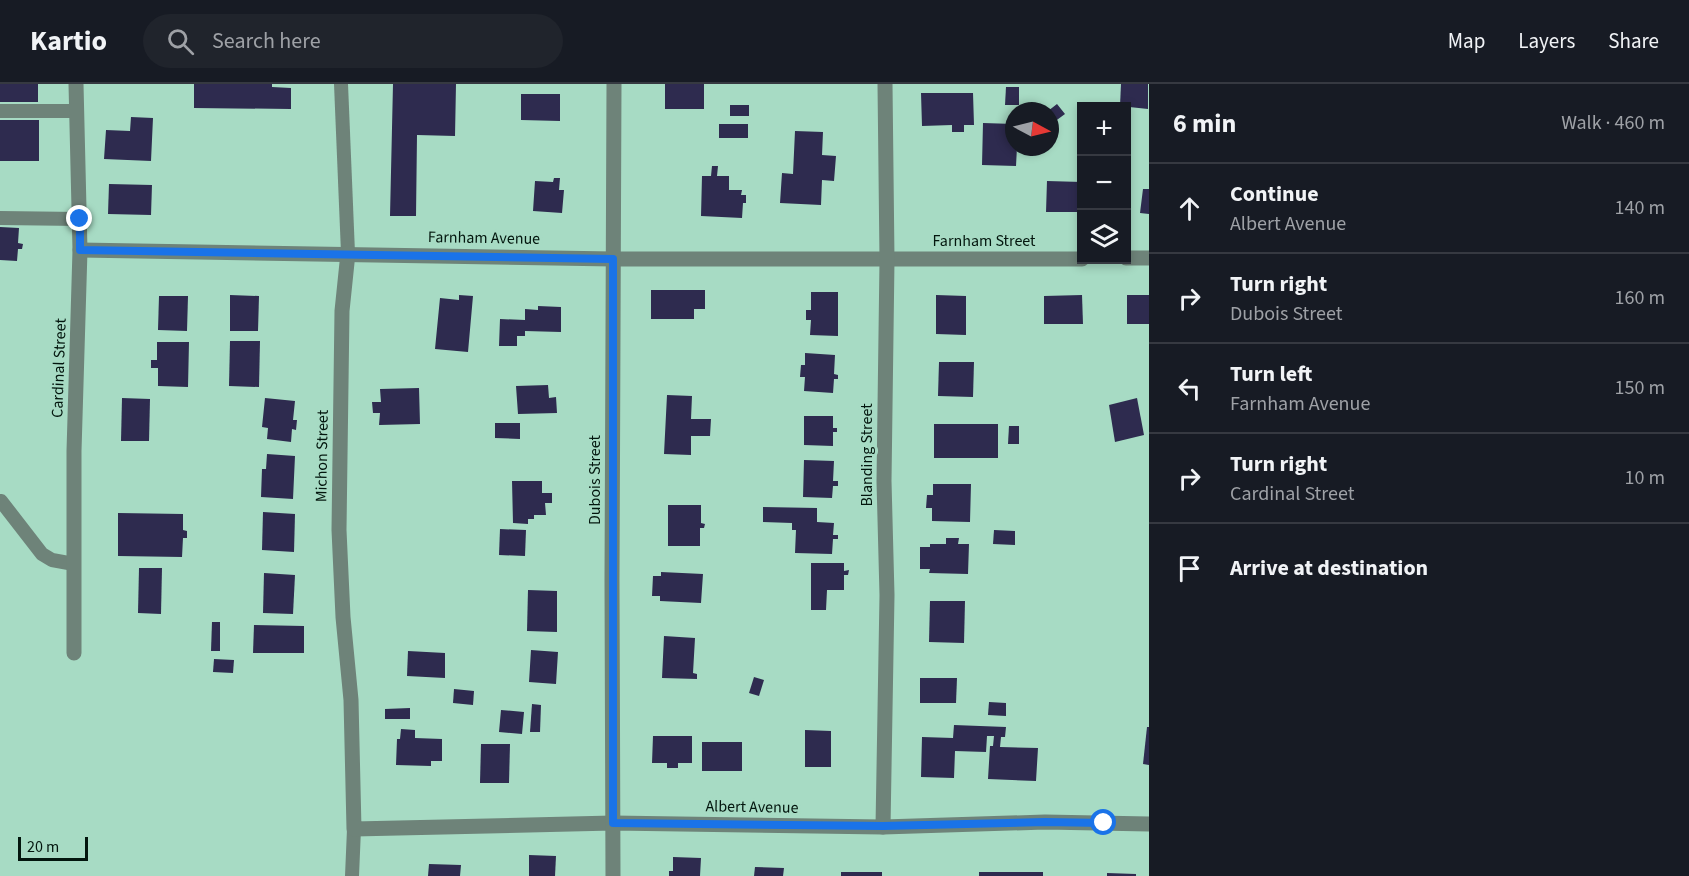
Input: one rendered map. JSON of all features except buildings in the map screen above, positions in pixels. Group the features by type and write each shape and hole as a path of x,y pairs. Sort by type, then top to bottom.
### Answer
{"street":[{"name":"Cardinal Street","path":"74,653 74,451 80,250 76,84"},
{"name":"Dubois Street","path":"613,876 614,84"},
{"name":"Blanding Street","path":"883,826 887,595 884,481 887,260 885,84"},
{"name":"Farnham Avenue","path":"80,250 613,259 887,260"},
{"name":"Michon Street","path":"348,253 342,311 339,530 343,617 351,700 354,829"},
{"path":"1131,258 1149,258"},
{"name":"Farnham Street","path":"887,260 1077,259"},
{"name":"Albert Avenue","path":"354,829 613,823 883,826 1045,822 1149,824"}],"lane":[{"name":"Michon Street","path":"341,84 348,253"},
{"path":"0,111 77,111"},
{"path":"0,218 80,219"},
{"path":"1,501 42,554 52,560 74,564"},
{"path":"352,876 354,829"}],"route":[{"path":"80,219 80,250 613,259 613,823 883,826 1045,822 1104,823"}]}
